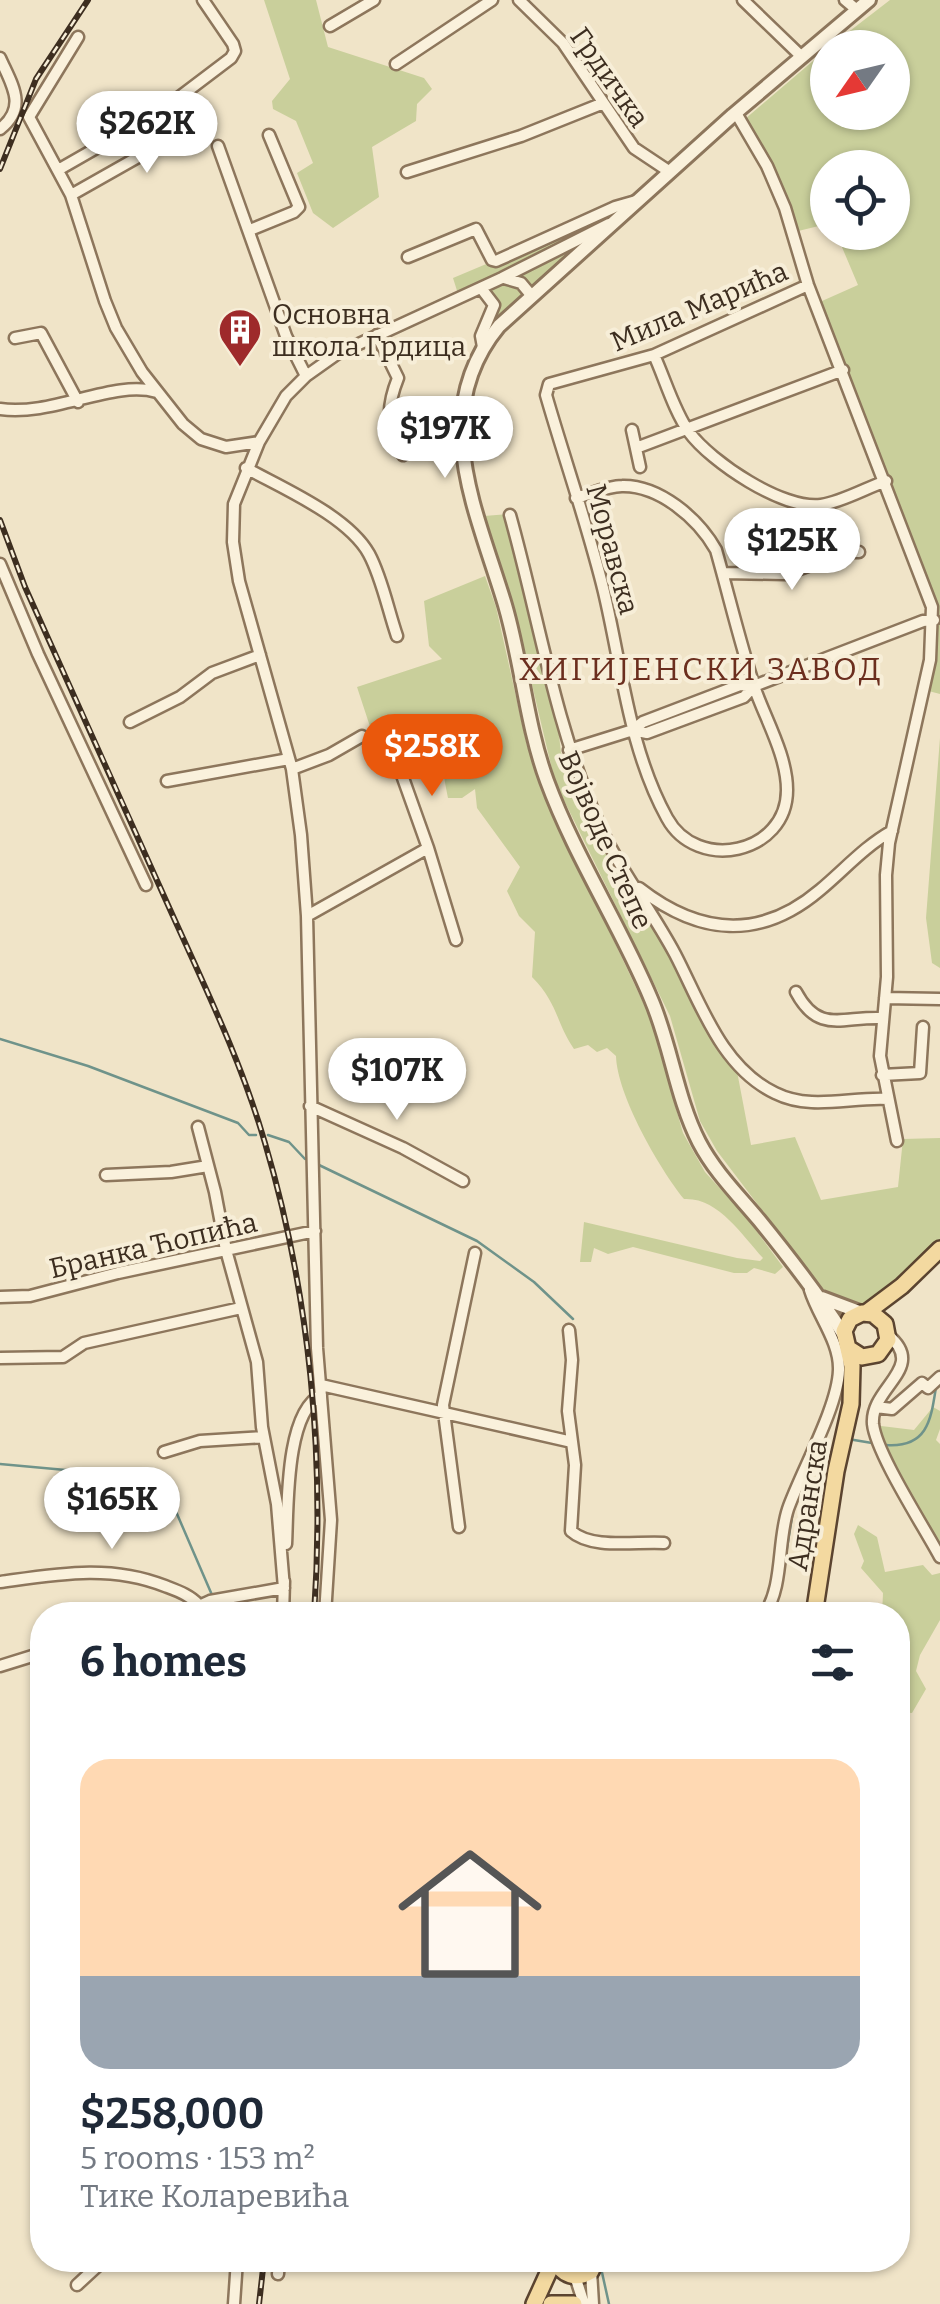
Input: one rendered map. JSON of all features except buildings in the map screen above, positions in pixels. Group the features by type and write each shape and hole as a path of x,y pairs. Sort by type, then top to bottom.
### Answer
{"main road":[{"name":"Адранска","path":"864,1313 902,1286 940,1248"},
{"name":"Адранска","path":"851,1404 883,1342 902,1286"},
{"path":"864,1313 880,1318 883,1342 858,1356 846,1342 850,1319 864,1313"},
{"name":"Адранска","path":"816,1602 851,1404 853,1376 846,1342"},
{"path":"535,2304 550,2272"},
{"path":"535,2304 582,2272"},
{"path":"550,2304 574,2304"}],"street":[{"path":"58,170 161,112 231,58 235,51 232,44 204,0"},
{"path":"330,26 374,0"},
{"path":"396,64 492,0"},
{"path":"743,0 802,57"},
{"path":"845,0 863,5"},
{"name":"Грдичка","path":"523,2 563,43 634,148 670,172"},
{"name":"Војводе Степе","path":"846,1342 812,1289 699,1142 654,1007 566,827 541,764 510,620 464,468 464,397 483,347 499,326 636,201 863,5"},
{"path":"78,38 29,118 72,195 116,328 158,392 183,424 201,439 226,447 258,442"},
{"path":"0,58 17,96 16,111 0,129"},
{"path":"407,172 521,136 602,104"},
{"path":"736,113 776,184 808,285 927,588 934,620 930,660 892,831 884,909 882,1076 896,1141"},
{"path":"72,195 200,122"},
{"path":"250,230 299,207 269,135"},
{"path":"218,146 286,336 306,376"},
{"path":"408,257 476,229 496,262 616,206 636,201"},
{"path":"326,1602 330,1520 321,1390 302,835 290,764 238,581 234,504 258,442 286,396 306,376 337,354 613,222"},
{"path":"502,278 521,283 531,295"},
{"name":"Мила Марића","path":"549,384 654,355 808,285"},
{"path":"481,288 494,305 481,336 483,347"},
{"path":"15,338 41,333 78,402"},
{"path":"377,335 398,378 391,390 390,406 394,436 403,455"},
{"path":"654,355 688,430 703,447 781,498 824,505 886,481"},
{"path":"636,448 843,370"},
{"name":"Моравска","path":"549,384 546,395 576,498 604,590 633,730 674,829 704,849 720,852 756,843 774,828 786,798 784,768 708,536 685,514 642,488 616,486 576,498"},
{"path":"0,409 44,409 120,391 158,392"},
{"path":"632,430 640,467"},
{"path":"246,468 331,516 362,545 374,565 397,636"},
{"path":"510,515 570,750 596,819 670,944 720,1042 736,1066 777,1094 806,1102 887,1098"},
{"path":"723,573 786,574 847,552 859,552"},
{"path":"0,564 146,885"},
{"path":"570,750 633,730 647,733 664,727 744,698 754,686 934,620"},
{"path":"130,722 180,697 212,672 260,655"},
{"path":"168,781 290,764 329,754 362,736"},
{"path":"398,764 456,940"},
{"path":"630,880 655,900 708,925 766,922 816,894 878,838 892,831"},
{"path":"306,916 428,848"},
{"path":"796,992 808,1012 824,1020 882,1018"},
{"path":"885,998 940,999"},
{"path":"882,1076 920,1073 924,1027"},
{"path":"310,1106 403,1148 463,1181"},
{"path":"198,1127 226,1250 258,1362 284,1588"},
{"path":"106,1175 208,1166"},
{"name":"Бранка Ћопића","path":"0,1297 30,1296 315,1230"},
{"path":"459,1527 444,1412 475,1253"},
{"path":"769,1602 788,1509 804,1476 839,1374 837,1352 812,1289"},
{"name":"Војводе Степе","path":"812,1289 833,1304 864,1313"},
{"path":"0,1358 63,1357 84,1342 241,1308"},
{"path":"568,1330 572,1341 568,1412 575,1466 570,1527 574,1534 599,1541 664,1543"},
{"path":"883,1342 902,1351 902,1364 876,1407 873,1425 881,1451 940,1557"},
{"path":"876,1407 898,1406 922,1382 928,1388 940,1377"},
{"path":"321,1390 444,1412 572,1442"},
{"path":"283,1602 294,1443 305,1410 321,1390"},
{"path":"164,1452 200,1441 264,1437"},
{"path":"0,1582 80,1571 113,1572 209,1602 284,1588"},
{"path":"0,1666 30,1657"},
{"path":"76,2285 91,2272"},
{"path":"234,2304 236,2272"},
{"path":"583,2272 584,2304"},
{"path":"583,2272 592,2304"}],"green space":[{"path":"264,0 316,0 328,47 424,78 432,89 417,104 416,121 372,147 379,197 333,228 313,213 297,173 313,163 296,121 273,109 272,101 290,79"},
{"path":"890,0 940,0 940,694 921,689 930,609 813,305 858,285 843,250 910,250 910,150 810,150 810,228 790,233 773,186 738,125 810,64 810,130 910,130 910,30 851,30"},
{"path":"636,201 483,347 493,313 481,288 459,297 453,278"},
{"path":"509,514 555,699 561,753 736,1066 751,1145 795,1137 821,1200 898,1187 903,1139 940,1138 940,1240 885,1295 864,1310 826,1294 717,1151 700,1121 670,1016 555,782 516,617 484,516"},
{"path":"485,576 496,607 527,746 549,804 650,1017 683,1133 705,1172 747,1218 783,1267 775,1274 754,1268 747,1273 734,1273 633,1247 608,1254 594,1248 591,1262 580,1262 584,1222 737,1258 763,1258 718,1211 708,1204 684,1199 674,1186 631,1110 616,1056 607,1048 597,1052 588,1045 574,1049 568,1040 547,996 532,977 535,932 519,916 507,891 520,867 477,808 475,789 462,798 448,798 444,765 461,737 382,763 357,687 442,659 429,646 424,601"},
{"path":"940,738 940,968 932,963 926,918"},
{"path":"933,1407 940,1411 936,1440 940,1444 940,1544 933,1544 873,1425 914,1430"},
{"path":"858,1525 877,1537 885,1572 923,1565 932,1575 940,1573 940,1620 920,1655 916,1671 926,1689 912,1713 910,1602 883,1602 883,1593 861,1568 864,1561 854,1534"}],"waterway":[{"path":"0,1039 88,1066 238,1123 249,1135 256,1135"},
{"path":"268,1135 289,1142 305,1159"},
{"path":"319,1165 477,1241 534,1282 573,1319"},
{"path":"886,1445 900,1445 919,1436 929,1420 936,1387"},
{"path":"848,1439 872,1443"},
{"path":"785,1560 793,1511 817,1454"},
{"path":"0,1464 142,1477 161,1487 171,1500 212,1595"},
{"path":"777,1602 781,1583"},
{"path":"602,2272 609,2304"}],"railway":[{"path":"0,169 36,79 88,0"},
{"path":"0,520 25,587 221,1022 265,1143 293,1259 310,1377 317,1496 315,1602"},
{"path":"259,2304 263,2272"}],"place":[{"name":"Основна школа Грдица","path":"240,368"}],"district":[{"name":"ХИГИЈЕНСКИ ЗАВОД","path":"701,669"}]}
